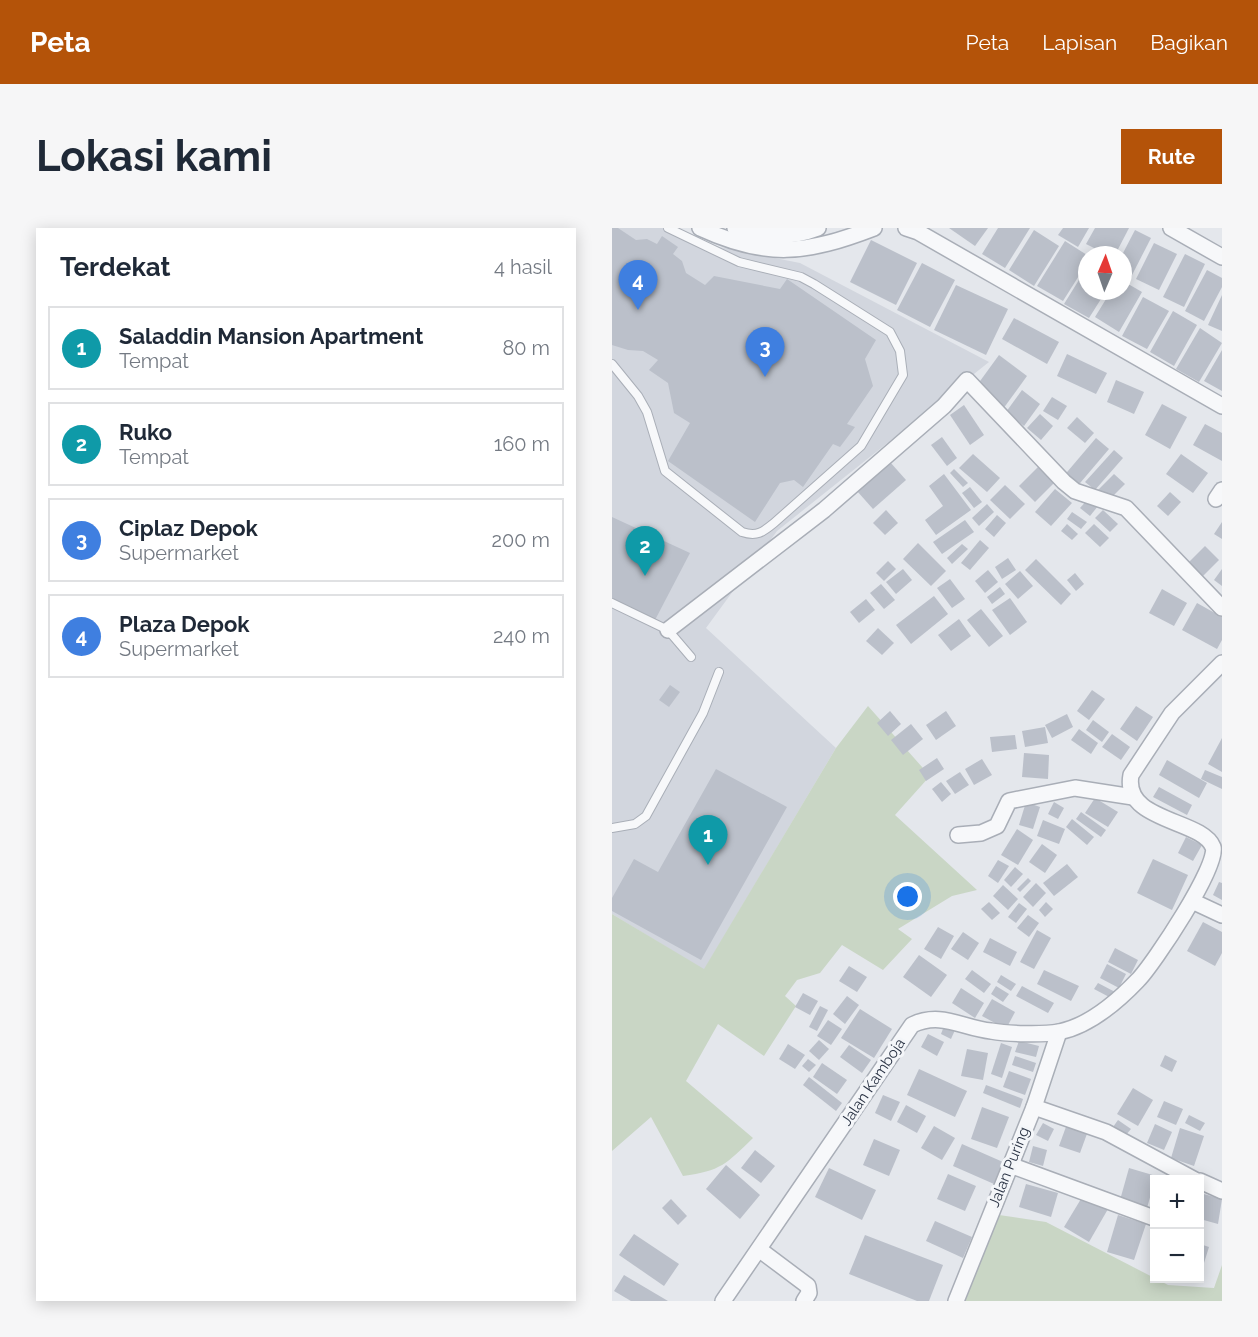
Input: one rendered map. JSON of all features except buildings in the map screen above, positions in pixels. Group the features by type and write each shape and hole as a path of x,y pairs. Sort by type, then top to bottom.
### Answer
{"street":[{"path":"700,228 801,250 874,228"},
{"path":"735,228 750,239 795,235 818,228"},
{"path":"906,228 918,232 1058,310 1222,406"},
{"path":"1171,228 1222,257"},
{"path":"668,630 824,510 944,406 968,380 1064,482 1075,491 1126,508 1222,608"},
{"path":"1133,797 1129,787 1131,776 1172,713 1222,663"},
{"path":"958,835 981,833 997,826 1009,801 1018,798 1075,788 1133,797"},
{"name":"Jalan Kamboja","path":"723,1301 912,1025 924,1019 943,1018 990,1031 1059,1032 1086,1021 1119,1000 1144,974 1192,901 1215,855 1213,846 1206,838 1152,812 1133,797"},
{"path":"1192,901 1222,915"},
{"name":"Jalan Puring","path":"956,1301 1034,1107 1059,1032"},
{"path":"1034,1107 1106,1132 1187,1175"},
{"path":"1010,1165 1150,1216"},
{"path":"1204,1183 1222,1191"},
{"path":"760,1250 808,1286 809,1293 804,1301"}],"lane":[{"path":"612,364 638,396 646,412 665,471 742,532 752,535 761,533 774,523 861,446 903,375 900,351 890,332 823,290 801,277 739,262 668,228"},
{"path":"612,603 668,630 691,657"},
{"path":"612,828 635,824 646,816 703,712 719,672"}],"shaded area":[{"path":"612,228 676,228 699,243 800,263 989,362 777,531 706,628 836,748 704,970 612,914"}],"green space":[{"path":"868,706 930,776 895,815 977,890 952,896 898,929 912,939 883,970 842,945 820,973 797,980 785,996 796,1006 764,1056 718,1024 686,1081 753,1138 729,1160 715,1169 683,1176 651,1117 612,1151 612,914 704,969 836,748"},
{"path":"999,1215 1046,1222 1150,1276 1150,1283 1214,1288 1222,1265 1222,1301 949,1301 959,1277"}],"place":[{"name":"Plaza Depok","path":"638,310"},
{"name":"Ciplaz Depok","path":"765,377"},
{"name":"Ruko","path":"645,576"},
{"name":"Saladdin Mansion Apartment","path":"708,865"}]}
